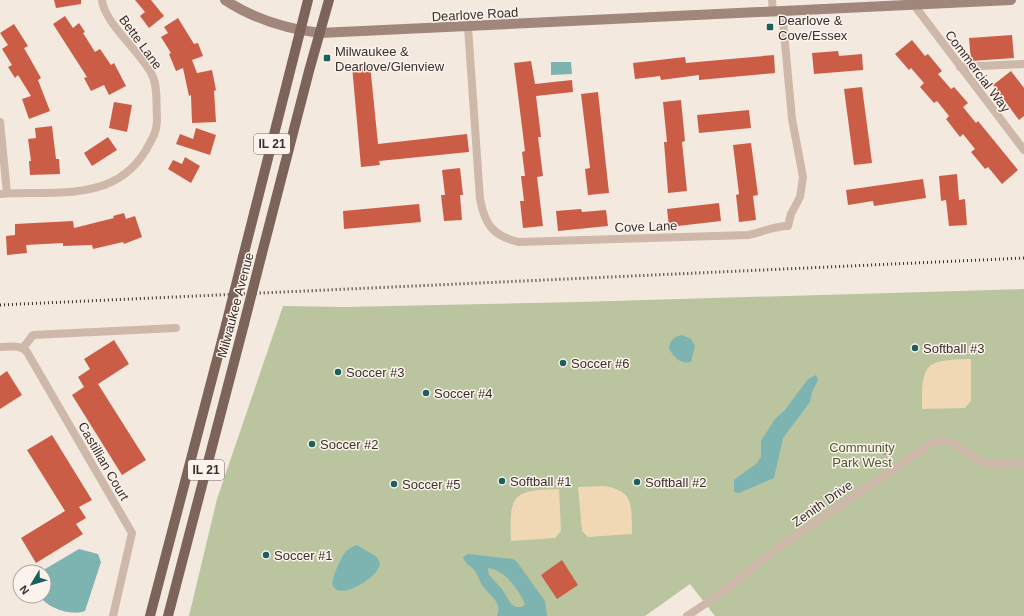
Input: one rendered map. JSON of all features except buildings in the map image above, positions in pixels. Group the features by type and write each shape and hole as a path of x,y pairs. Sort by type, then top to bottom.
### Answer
{"main road":[{"name":"Dearlove Road","path":"226,0 242,11 300,30 320,33 778,12 914,5 937,2 1011,0"},
{"name":"Milwaukee Avenue","path":"150,616 226,325 308,0"},
{"name":"Milwaukee Avenue","path":"168,616 309,71 329,0"}],"street":[{"name":"Bette Lane","path":"3,193 91,190 116,181 137,165 157,131 156,95 153,76 108,16 102,0"},
{"path":"772,0 778,12"},
{"name":"Commercial Way","path":"914,5 1024,150"},
{"name":"Cove Lane","path":"468,27 480,199 486,221 496,233 502,237 519,242 748,235 761,233 776,226 788,226 791,214 800,197 803,186 802,171 792,118 778,12"},
{"path":"960,67 1024,64"},
{"path":"0,122 3,193"},
{"path":"1,348 23,348 33,335 176,328"},
{"name":"Castillian Court","path":"23,348 132,533 113,616"},
{"name":"Zenith Drive","path":"692,615 785,543 932,443 940,440 949,441 983,462 992,464 1024,462"}],"green space":[{"name":"Community Park West","path":"1024,289 1024,616 715,616 690,584 645,616 189,616 217,499 283,306 344,307 578,302"}],"sand":[{"path":"971,359 971,401 965,408 922,409 923,382 925,373 929,367 935,363 944,361"},
{"path":"603,486 614,488 621,492 630,502 632,534 588,537 582,531 578,487"},
{"path":"559,489 561,531 555,538 511,541 511,514 513,505 517,498 531,491"}],"water":[{"path":"551,62 571,62 572,74 551,75"},
{"path":"682,335 691,339 695,346 691,362 678,360 669,349 672,339"},
{"path":"816,375 818,380 812,392 810,402 783,438 774,478 739,493 734,492 734,480 757,463 761,457 761,441 775,419 785,410 808,379"},
{"path":"357,545 377,557 380,563 378,569 362,584 349,590 337,590 332,583 338,565 347,551 351,547"},
{"path":"79,549 98,554 101,562 85,611 73,613 67,612 47,604 52,604 52,565"},
{"path":"468,554 513,559 517,562 545,601 547,616 497,616 497,602 485,589 475,571 463,557","holes":["488,568 494,569 505,576 515,587 525,604 522,607 516,607 511,604 502,589 489,575"]}],"railway":[{"path":"0,305 1024,258"}],"place":[{"name":"Dearlove & Cove/Essex","path":"770,27"},
{"name":"Milwaukee & Dearlove/Glenview","path":"327,58"},
{"name":"Softball #3","path":"915,348"},
{"name":"Soccer #6","path":"563,363"},
{"name":"Soccer #3","path":"338,372"},
{"name":"Soccer #4","path":"426,393"},
{"name":"Soccer #2","path":"312,444"},
{"name":"Softball #1","path":"502,481"},
{"name":"Softball #2","path":"637,482"},
{"name":"Soccer #5","path":"394,484"},
{"name":"Soccer #1","path":"266,555"}]}
